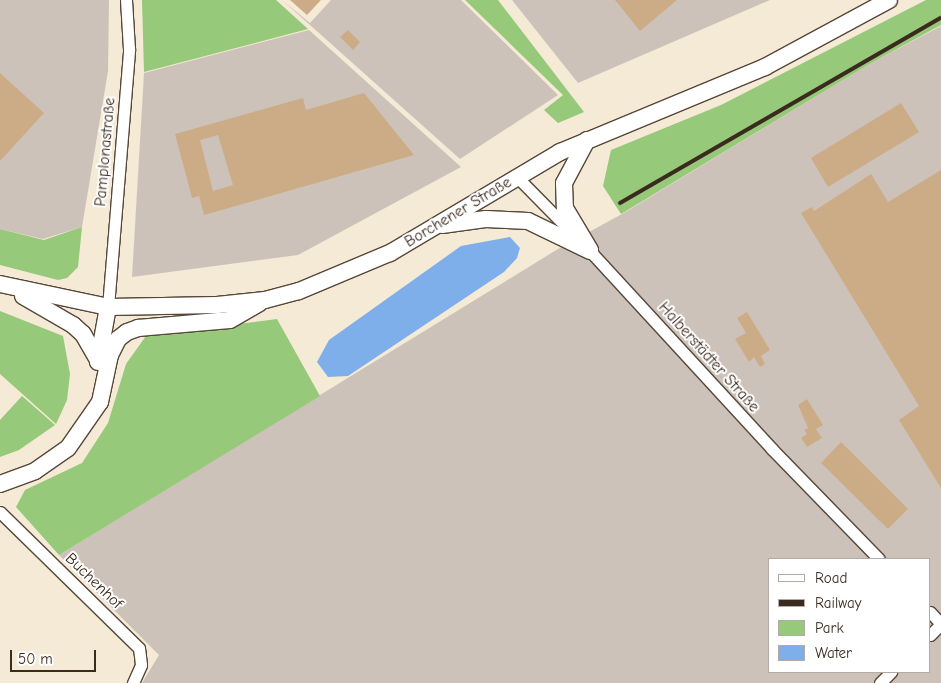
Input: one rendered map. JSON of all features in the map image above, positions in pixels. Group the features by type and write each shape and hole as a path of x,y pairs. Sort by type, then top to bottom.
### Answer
{"main road":[{"name":"Borchener Straße","path":"2,285 108,308 180,308 265,300 299,291 390,253 516,176 586,140 765,67 889,0"},
{"path":"586,140 564,183 565,208 590,250"},
{"path":"434,226 486,219 528,221 590,250"},
{"path":"2,285 73,325 83,334 98,360"},
{"path":"0,484 34,471 68,448 100,402 110,355 118,339 127,332 138,328 230,320 265,300"},
{"path":"90,415 108,308"}],"street":[{"name":"Pamplonastraße","path":"108,308 129,49 126,0"},
{"name":"Halberstädter Straße","path":"516,176 590,250 772,449 878,558"},
{"name":"Buchenhof","path":"0,512 139,648 141,665 133,683"},
{"path":"931,613 941,624 931,634"},
{"path":"880,683 891,673"}],"shaded area":[{"path":"0,0 109,0 108,71 82,227 43,239 0,229"},
{"path":"282,0 310,23 331,0 461,0 558,95 460,159"},
{"path":"512,0 770,0 578,83"},
{"path":"941,26 941,683 142,683 159,655 59,555 558,249 622,214 873,62"},
{"path":"309,30 461,167 298,255 132,277 144,73"}],"green space":[{"path":"142,0 276,0 308,29 144,72"},
{"path":"465,0 498,0 584,112 558,123 544,110 563,95"},
{"path":"926,0 941,0 941,25 873,62 621,214 603,186 611,150 721,105"},
{"path":"82,227 78,267 67,278 58,280 0,265 0,229 44,240"},
{"path":"0,311 63,336 70,374 67,400 56,424 0,374"},
{"path":"277,319 320,396 59,555 16,507 25,490 82,463 108,423 126,364 146,336"},
{"path":"22,396 55,425 19,450 0,457 0,420"}],"water":[{"path":"510,237 520,248 517,258 504,272 348,376 328,377 317,362 329,340 461,246"}],"building":[{"path":"290,0 321,0 307,15"},
{"path":"615,0 677,0 640,31"},
{"path":"348,30 360,42 353,50 340,37"},
{"path":"0,73 44,113 0,161"},
{"path":"364,93 414,155 204,215 199,196 192,198 175,134 303,98 306,110","holes":["218,135 233,185 213,191 200,140"]},
{"path":"901,103 919,132 828,187 811,158"},
{"path":"941,170 941,488 899,420 919,406 801,213 812,207 814,211 871,174 888,202"},
{"path":"747,312 770,350 761,356 765,364 760,367 754,357 749,362 735,339 746,333 737,318"},
{"path":"807,399 823,425 816,429 822,438 807,447 801,438 807,434 804,430 808,428 798,405"},
{"path":"841,442 908,509 888,529 821,463"}],"railway":[{"path":"620,203 941,18"}]}
